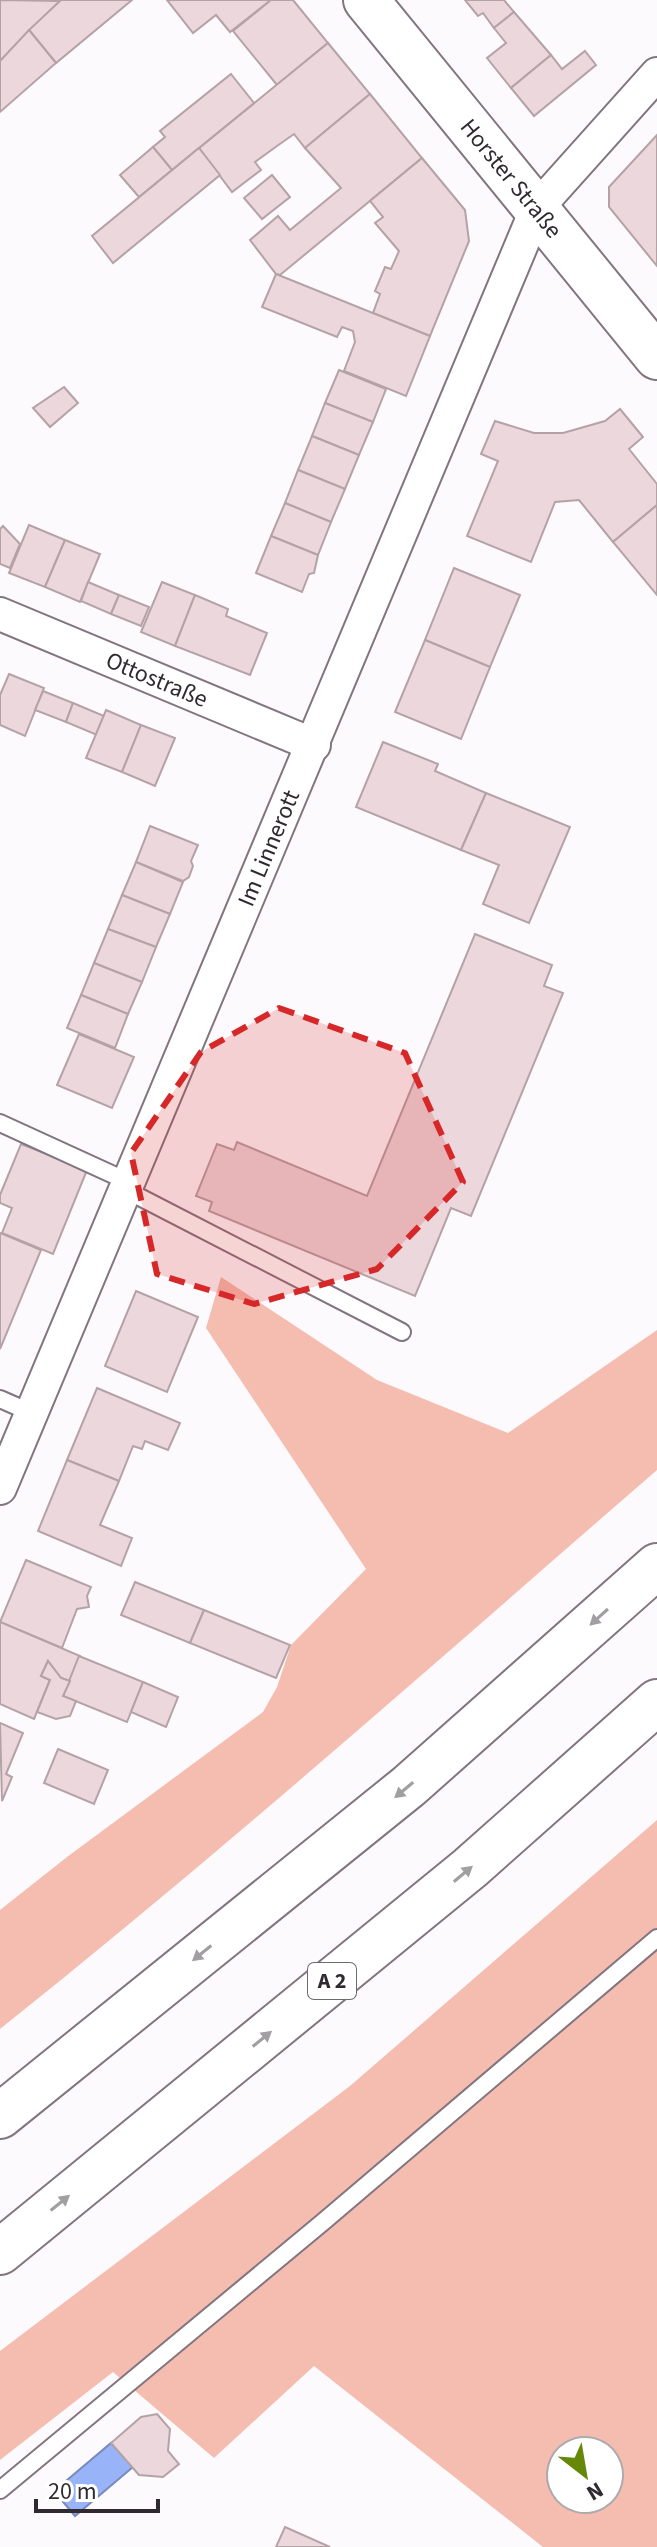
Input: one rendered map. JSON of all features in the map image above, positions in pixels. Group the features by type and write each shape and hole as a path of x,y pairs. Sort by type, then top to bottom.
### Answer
{"main road":[{"name":"Horster Straße","path":"366,0 657,357"},
{"path":"0,2116 409,1786 657,1566"},
{"name":"A 2","path":"0,2252 470,1868 657,1702"}],"street":[{"name":"Im Linnerott","path":"0,1488 537,208 657,74"},
{"name":"Ottostraße","path":"0,614 314,745"}],"lane":[{"path":"0,1123 127,1186 402,1332"},
{"path":"0,1399 32,1413"},
{"path":"0,2490 311,2232 657,1938"}],"highlighted area":[{"path":"279,1008 405,1053 463,1182 377,1269 254,1304 157,1274 131,1153 201,1052"}],"shaded area":[{"path":"221,1277 377,1380 508,1433 657,1330 657,1470 250,1823 0,2029 0,1910 263,1712 277,1687 291,1645 366,1569 206,1328"},
{"path":"657,1820 657,2547 543,2547 314,2366 214,2458 113,2372 0,2460 0,2351 350,2086"}],"water":[{"path":"111,2443 133,2467 75,2516 54,2491"}],"building":[{"path":"0,0 60,1 0,61"},
{"path":"61,0 132,0 56,63 29,30"},
{"path":"167,0 271,0 230,32 216,15 193,33"},
{"path":"271,0 293,0 328,43 277,85 233,31"},
{"path":"465,0 504,0 514,12 494,28 483,13 478,16"},
{"path":"514,12 551,55 511,88 487,58 506,43 494,28"},
{"path":"29,30 56,63 0,112 0,61"},
{"path":"328,43 370,94 305,148 294,134 277,146 255,162 261,170 232,192 199,148"},
{"path":"585,51 596,65 534,116 511,88 551,55 562,69"},
{"path":"231,74 254,103 172,170 153,147 165,137 160,131"},
{"path":"370,94 422,158 280,275 276,274 250,240 278,216 290,230 341,188 305,148"},
{"path":"657,135 657,266 609,207 609,187"},
{"path":"153,147 172,170 139,197 120,175"},
{"path":"199,148 220,175 113,263 92,236"},
{"path":"422,158 465,210 469,241 430,336 373,313 380,294 375,291 385,267 391,269 399,251 375,223 383,217 370,201"},
{"path":"272,175 290,197 262,219 244,198"},
{"path":"276,274 430,336 406,396 344,371 355,342 353,331 342,327 337,337 262,307"},
{"path":"339,370 386,389 373,422 325,403"},
{"path":"64,387 78,403 50,427 33,408"},
{"path":"325,403 373,422 359,455 312,436"},
{"path":"620,409 643,437 629,449 657,484 657,505 613,542 579,500 555,502 531,562 467,536 498,461 481,454 495,421 534,433 563,433 605,421"},
{"path":"312,436 359,455 345,489 298,470"},
{"path":"298,470 345,489 331,522 285,503"},
{"path":"285,503 331,522 318,555 271,536"},
{"path":"657,505 657,595 613,542"},
{"path":"29,525 65,540 45,587 9,573"},
{"path":"3,526 20,544 10,568 0,564 0,529"},
{"path":"271,536 318,555 314,573 309,574 302,592 256,573"},
{"path":"65,540 100,554 80,602 45,587"},
{"path":"454,568 520,595 490,667 425,640"},
{"path":"88,582 119,595 111,614 81,601"},
{"path":"162,582 195,595 175,646 141,632"},
{"path":"119,595 149,607 141,626 111,614"},
{"path":"195,595 228,609 226,616 267,633 250,675 175,646"},
{"path":"425,640 490,667 461,739 395,712"},
{"path":"9,674 44,688 25,736 0,725 0,695"},
{"path":"43,691 73,703 66,722 35,710"},
{"path":"73,703 104,716 97,735 66,722"},
{"path":"106,710 141,725 122,772 86,758"},
{"path":"141,725 175,738 155,786 122,772"},
{"path":"383,742 438,764 435,771 486,793 461,850 356,807"},
{"path":"486,793 570,827 529,923 483,904 499,865 461,850"},
{"path":"150,826 198,845 191,861 193,866 189,877 183,881 136,862"},
{"path":"136,862 183,882 170,914 122,895"},
{"path":"122,895 170,914 156,947 108,929"},
{"path":"108,929 156,947 142,982 94,963"},
{"path":"475,934 552,965 544,986 563,993 471,1216 451,1208 415,1296 209,1211 212,1202 196,1196 217,1144 234,1150 237,1142 367,1196"},
{"path":"94,963 142,982 128,1014 81,995"},
{"path":"81,995 128,1014 115,1048 67,1028"},
{"path":"79,1034 134,1057 112,1108 57,1085"},
{"path":"21,1144 87,1170 53,1254 2,1233 12,1208 0,1203 0,1195"},
{"path":"0,1233 41,1250 0,1349"},
{"path":"136,1291 198,1317 167,1392 105,1366"},
{"path":"97,1388 180,1423 168,1450 145,1441 142,1449 133,1446 119,1481 67,1460"},
{"path":"67,1460 119,1481 100,1525 132,1538 121,1566 38,1531"},
{"path":"26,1560 91,1587 87,1596 89,1607 77,1609 62,1648 0,1622"},
{"path":"135,1582 204,1610 190,1643 121,1615"},
{"path":"204,1610 290,1645 276,1678 190,1643"},
{"path":"0,1622 80,1656 70,1681 61,1678 48,1661 41,1676 50,1680 34,1719 0,1704"},
{"path":"79,1656 143,1682 127,1722 63,1696"},
{"path":"48,1661 61,1678 70,1681 63,1696 76,1701 70,1716 56,1719 37,1712 50,1680 41,1676"},
{"path":"143,1682 178,1697 166,1727 131,1712"},
{"path":"0,1723 23,1733 6,1774 12,1777 2,1801"},
{"path":"58,1749 108,1770 94,1804 44,1783"},
{"path":"157,2414 170,2429 168,2451 179,2464 163,2477 139,2475 111,2443 141,2417"},
{"path":"285,2527 330,2547 276,2547"}]}
